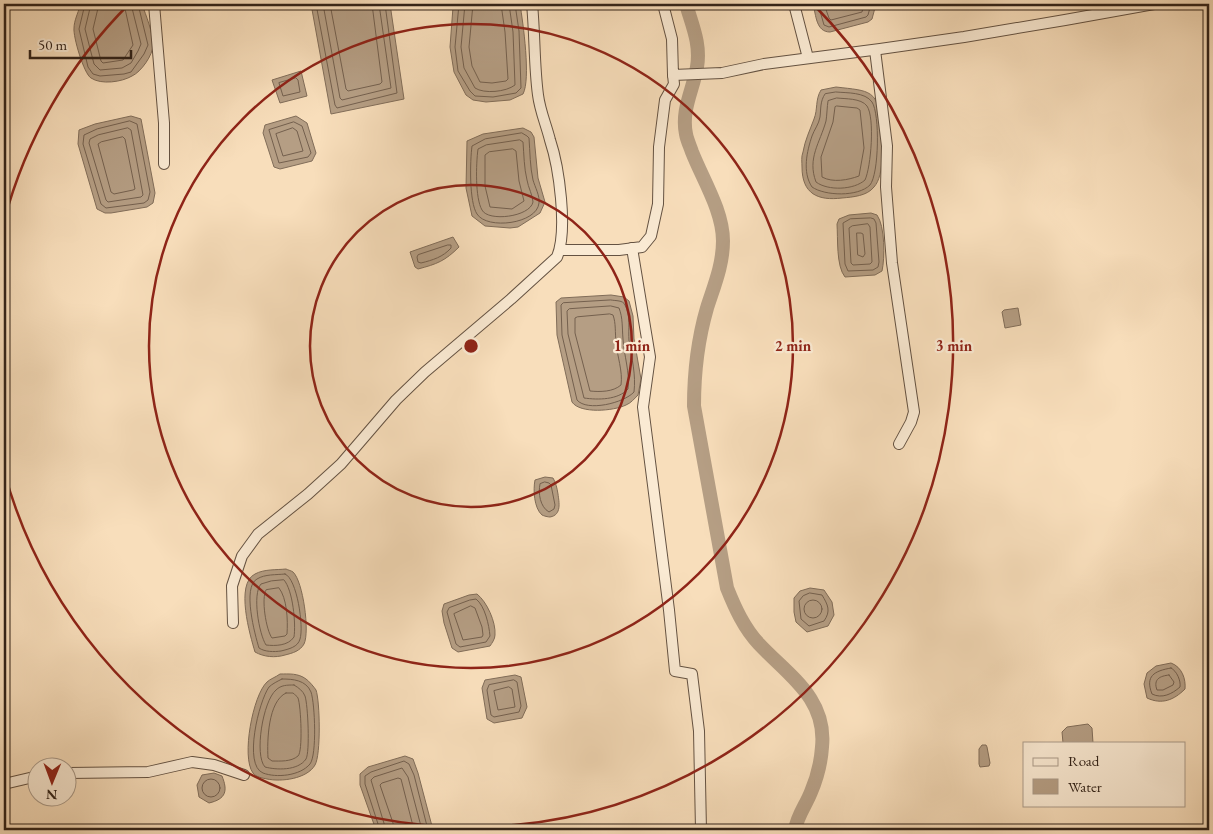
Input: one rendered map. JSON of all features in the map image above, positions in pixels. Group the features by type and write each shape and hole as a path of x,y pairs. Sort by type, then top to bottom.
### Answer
{"street":[{"path":"154,4 164,123 164,164"},
{"path":"233,623 232,586 242,556 258,534 308,494 341,464 396,400 425,372 558,257 560,250 561,201 551,140 541,115 538,96 534,62 532,4"},
{"path":"560,250 642,247 651,236 658,204 659,147 666,100 674,84 672,39 663,4"},
{"path":"794,4 808,58"},
{"path":"673,75 722,73 764,64 875,50 1154,4"},
{"path":"875,50 887,146 886,187 892,263 914,412 911,422 899,444"},
{"path":"632,248 650,357 643,407 675,671 692,674 699,732 701,830"},
{"path":"78,773 148,772 192,762 214,765 244,775"},
{"path":"4,784 28,778"}],"water":[{"path":"85,4 142,4 151,29 153,45 149,58 135,74 123,80 111,82 95,80 88,75 74,33 80,6"},
{"path":"311,4 390,4 404,99 331,114"},
{"path":"455,4 520,4 526,64 523,94 510,100 486,102 473,100 466,95 454,72 450,47 453,7"},
{"path":"813,4 876,4 872,19 868,22 830,32 825,31 819,26"},
{"path":"301,71 307,96 280,103 272,80"},
{"path":"836,87 865,91 875,99 880,115 882,150 880,175 878,182 871,190 860,196 833,199 819,197 808,189 803,176 802,158 806,139 815,115 819,94 821,90"},
{"path":"131,116 141,119 155,193 153,203 147,207 105,213 97,209 78,144 79,130 95,124"},
{"path":"296,116 307,123 316,153 312,161 280,169 274,167 263,133 265,125"},
{"path":"523,128 531,132 534,137 538,178 545,202 540,213 518,227 485,226 472,216 466,188 467,141 483,134"},
{"path":"871,213 877,215 882,227 884,258 882,271 875,275 845,277 840,266 838,252 837,224 839,219 849,215"},
{"path":"453,237 459,247 449,256 418,269 415,267 410,252"},
{"path":"611,295 624,297 629,301 633,316 634,339 641,379 638,395 628,404 621,407 589,410 576,406 572,402 557,335 556,302 561,298"},
{"path":"1018,308 1021,325 1005,328 1002,312"},
{"path":"545,477 553,478 559,504 556,514 550,517 539,512 535,499 535,480"},
{"path":"286,569 293,572 300,585 306,618 306,638 304,644 298,650 288,654 273,657 262,655 255,652 250,634 245,599 246,588 249,580 259,572"},
{"path":"810,588 824,590 832,602 834,615 828,626 807,632 796,622 794,598 800,591"},
{"path":"477,594 490,613 495,630 494,638 490,646 458,652 452,648 444,623 442,611 444,604"},
{"path":"1171,663 1178,667 1182,674 1185,681 1185,689 1177,696 1168,700 1158,701 1147,698 1144,684 1147,673 1156,666"},
{"path":"280,674 293,674 303,677 316,690 319,740 317,759 311,770 306,774 286,780 273,780 259,777 253,773 248,754 248,741 257,699 268,681"},
{"path":"515,675 521,677 527,707 522,718 494,723 487,719 482,688 485,680"},
{"path":"1088,724 1092,728 1093,742 1063,742 1062,732 1067,727"},
{"path":"982,745 987,747 989,766 980,767 979,764 979,749"},
{"path":"405,756 413,759 433,830 376,830 360,785 360,774 368,767"},
{"path":"214,773 222,776 225,790 222,797 209,803 199,797 197,785 202,775"}],"waterway":[{"path":"686,4 698,50 697,67 686,108 686,134 720,218 723,241 720,267 707,308 699,344 694,406 727,588 744,625 759,644 793,677 812,701 822,730 822,747 817,776 795,830"}]}
